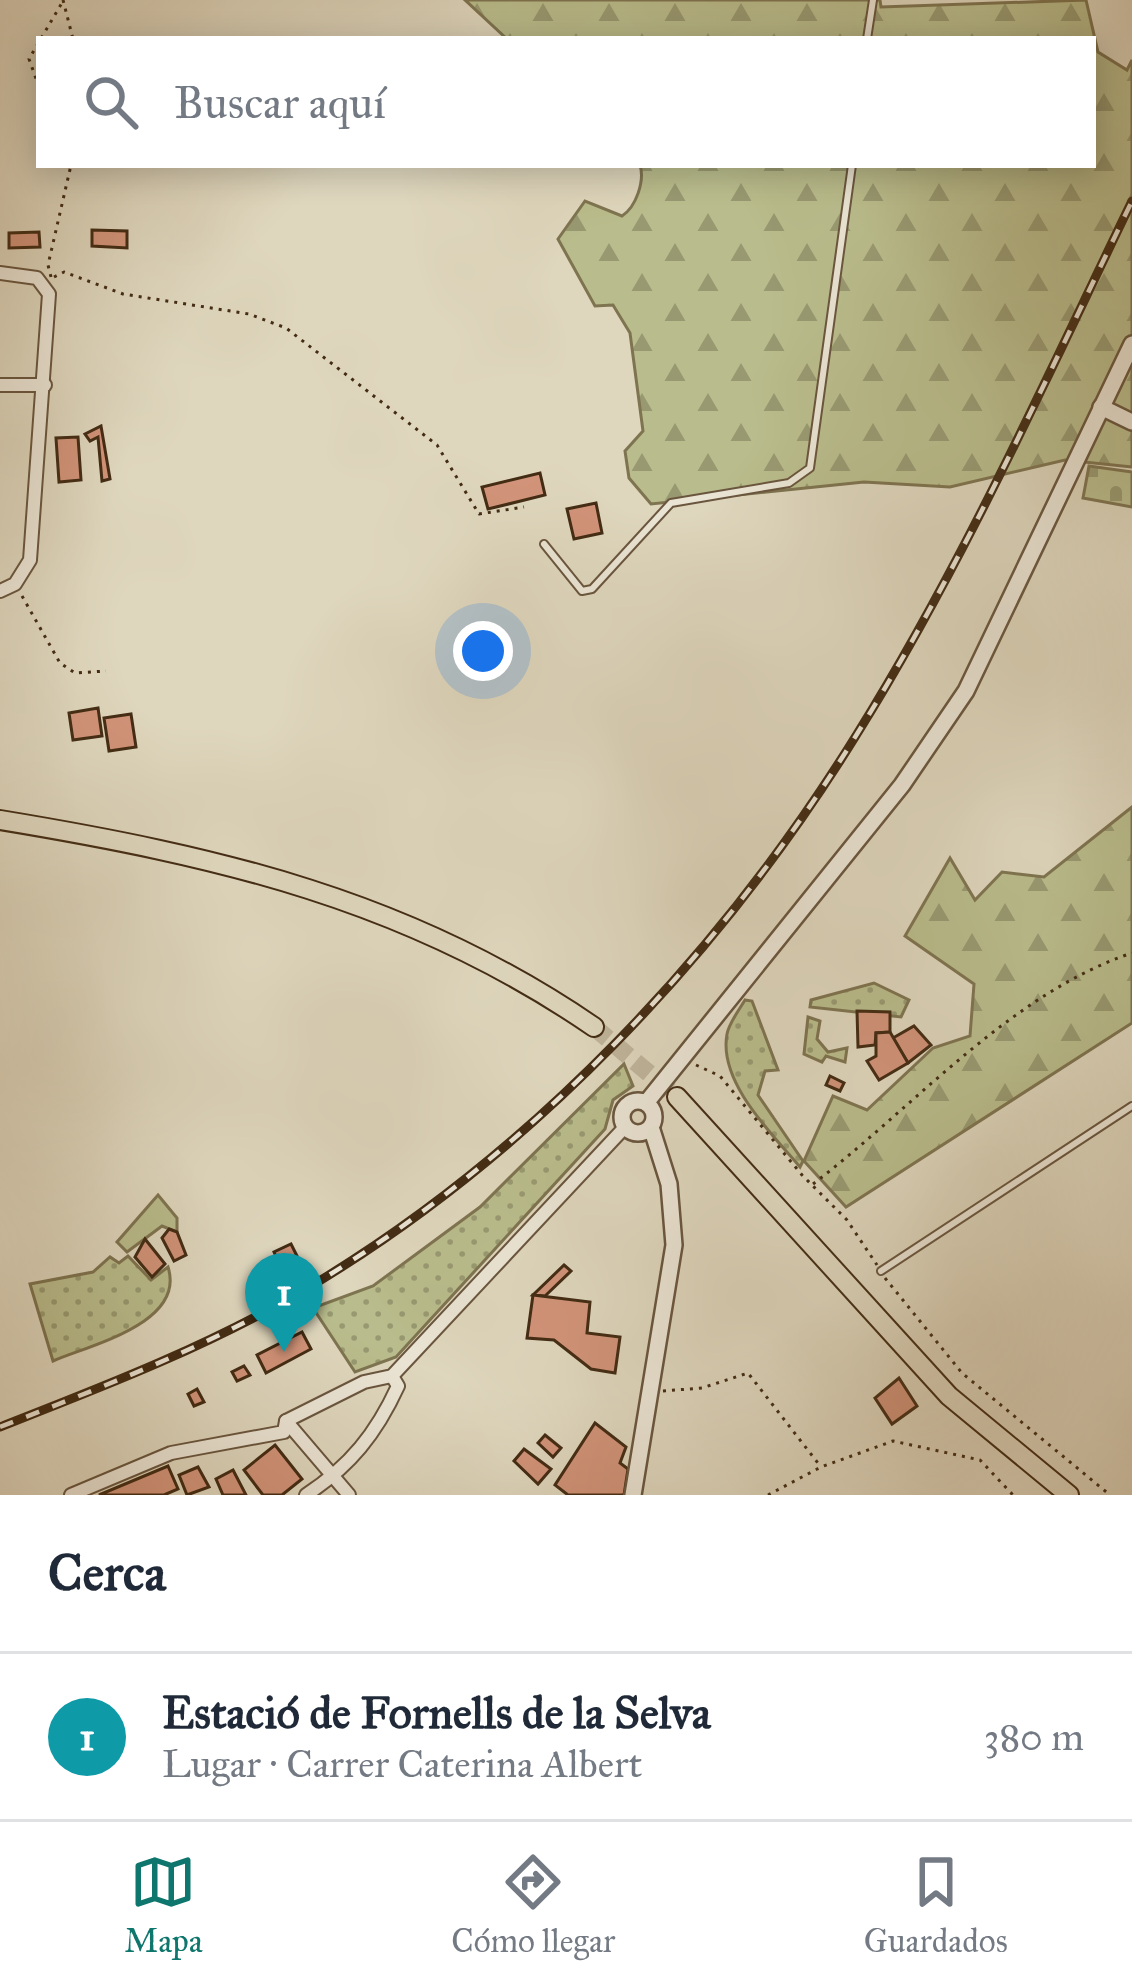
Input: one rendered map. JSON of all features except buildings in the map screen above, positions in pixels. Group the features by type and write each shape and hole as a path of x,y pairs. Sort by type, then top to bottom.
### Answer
{"highway":[{"path":"0,820 226,866 358,903 500,966 593,1027"},
{"path":"677,1097 949,1396 1070,1495"}],"street":[{"path":"0,273 48,285 30,560 16,584 0,591"},
{"path":"286,1421 364,1382 392,1376 626,1126 627,1106 646,1103 902,785 966,692 1132,344"},
{"path":"0,385 44,385"},
{"path":"1101,406 1132,422"},
{"path":"633,1495 674,1217 650,1127 654,1114 646,1103"},
{"path":"626,1126 638,1132 650,1127"},
{"path":"306,1495 334,1477 381,1424 398,1386 392,1376"},
{"path":"286,1421 349,1495"},
{"path":"71,1495 171,1453 284,1432 286,1421"}],"lane":[{"path":"868,36 873,0"},
{"path":"544,544 570,582 582,591 592,590 670,503 789,483 810,468 852,168"},
{"path":"881,1271 1132,1106"}],"path":[{"path":"63,1 72,36"},
{"path":"42,36 63,1"},
{"path":"36,47 29,59 36,79"},
{"path":"48,285 48,265 70,168"},
{"path":"48,285 64,272 123,294 249,314 286,328 437,445 479,514 524,507"},
{"path":"16,584 60,663 75,673 106,671"},
{"path":"812,1185 1010,1019 1078,976 1132,953"},
{"path":"683,1060 720,1076 847,1220 962,1373 1110,1495"},
{"path":"650,1392 702,1388 748,1373 820,1467"},
{"path":"768,1495 820,1467 893,1442 980,1460 1013,1495"}],"green space":[{"path":"465,0 880,0 881,7 1086,0 1094,36 504,36"},
{"path":"1096,43 1098,52 1127,70 1132,60 1132,467 1065,460 950,487 864,482 651,504 629,478 625,451 643,431 630,333 613,305 595,306 558,239 585,201 622,216 627,212 640,186 641,171 1096,168"},
{"path":"1089,466 1132,472 1132,507 1083,498"},
{"path":"1132,807 1132,1023 846,1207 804,1161 833,1096 867,1110 933,1048 970,1036 974,984 905,936 950,858 975,900 1002,872 1044,877"},
{"path":"874,983 909,1000 901,1017 810,1007 811,1000"},
{"path":"745,1000 752,1001 778,1070 765,1071 758,1095 803,1161 800,1167 762,1123 731,1070 727,1034"},
{"path":"808,1017 820,1021 817,1039 828,1052 847,1048 845,1062 826,1056 822,1062 804,1054"},
{"path":"624,1064 633,1086 613,1100 605,1129 396,1357 355,1372 313,1308 373,1286 480,1207"},
{"path":"158,1195 177,1218 177,1232 162,1226 127,1252 117,1242"},
{"path":"128,1256 151,1280 168,1267 170,1286 163,1303 131,1329 53,1361 30,1284 93,1272 110,1257 119,1263"}],"tunnel":[{"path":"594,1027 677,1097"}],"railway":[{"path":"0,1427 232,1329 388,1236 543,1113 682,971 803,816 896,670 1002,471 1132,201"}],"place":[{"name":"Estació de Fornells de la Selva","path":"284,1352"}]}
